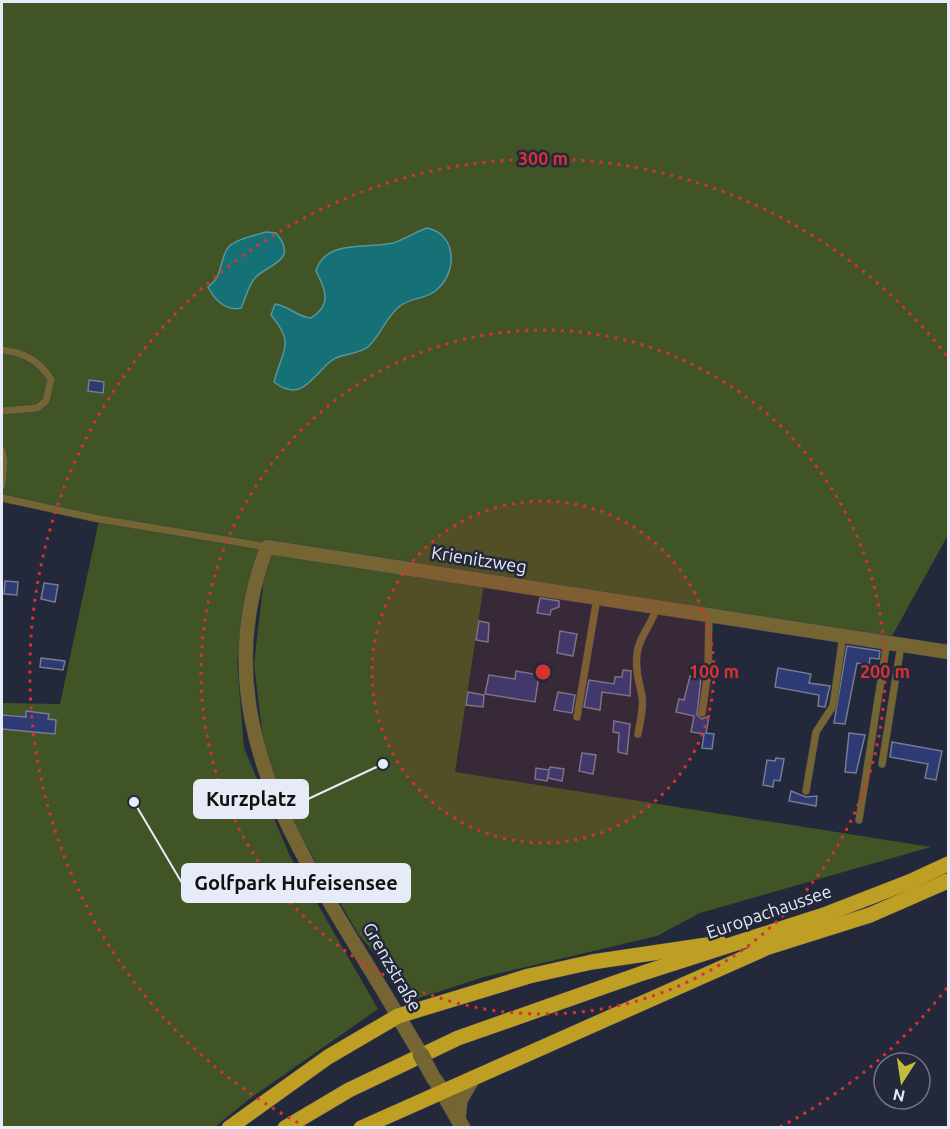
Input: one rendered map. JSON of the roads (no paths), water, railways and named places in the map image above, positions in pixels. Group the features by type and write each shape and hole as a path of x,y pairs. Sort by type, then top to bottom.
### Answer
{"main road":[{"name":"Europachaussee","path":"760,944 948,864"},
{"name":"Europachaussee","path":"285,1128 349,1090 458,1038 599,990 646,981 760,944 870,915 948,881"},
{"path":"229,1128 328,1057 398,1016 529,976 592,962 760,944"},
{"path":"361,1128 437,1085 473,1078 760,944"}],"street":[{"name":"Krienitzweg","path":"267,547 948,652"},
{"name":"Grenzstraße","path":"267,547 255,579 248,618 246,684 258,753 278,809 460,1123"},
{"path":"460,1123 460,1100 473,1078"}],"lane":[{"path":"2,350 32,357 51,379 46,401 37,408 2,411"},
{"path":"2,451 4,461 2,485"},
{"name":"Krienitzweg","path":"3,499 99,519 267,547"},
{"path":"577,717 597,597"},
{"path":"638,734 642,703 636,655 653,620 657,606"},
{"path":"702,713 708,671 709,614"},
{"path":"806,791 816,732 833,706 843,635"},
{"path":"859,820 887,642"},
{"path":"882,764 902,644"}],"place":[{"name":"Kurzplatz","path":"383,764"},
{"name":"Golfpark Hufeisensee","path":"134,802"}]}
